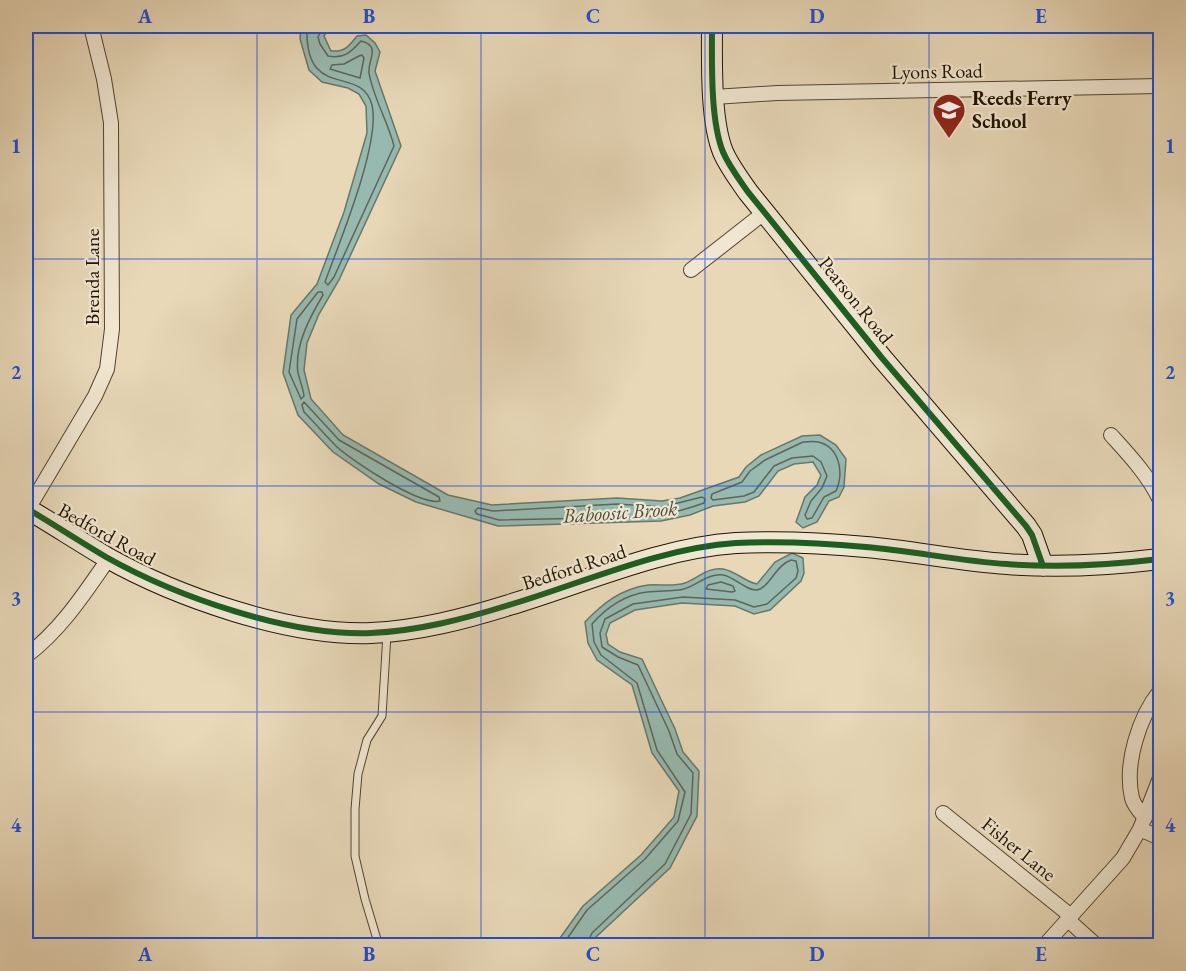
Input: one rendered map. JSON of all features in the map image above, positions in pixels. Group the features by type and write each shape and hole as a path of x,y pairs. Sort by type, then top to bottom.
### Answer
{"street":[{"name":"Brenda Lane","path":"27,509 95,396 106,369 111,343 112,137 106,86 91,26"},
{"name":"Pearson Road","path":"712,26 716,122 723,153 732,169 882,358 1026,526 1032,535 1043,566"},
{"name":"Lyons Road","path":"714,97 777,93 1161,86"},
{"path":"691,270 765,212"},
{"path":"1111,435 1134,459 1161,500"},
{"name":"Bedford Road","path":"27,509 109,558 190,596 310,630 341,633 388,632 448,622 508,606 676,552 707,546 770,543 827,544 1043,566 1075,566 1161,559"},
{"path":"26,656 69,614 109,558"},
{"path":"1161,691 1145,714 1135,742 1131,773 1132,798 1142,823 1161,837"},
{"path":"1044,945 1123,858 1142,823 1161,778"},
{"name":"Fisher Lane","path":"943,813 1069,918 1097,945"}],"lane":[{"path":"378,945 355,856 355,809 358,774 367,740 382,716 388,632"}],"water":[{"name":"Baboosic Brook","path":"301,26 331,26 324,36 331,51 346,48 357,36 366,35 375,43 380,52 375,71 401,146 307,343 304,370 311,399 343,435 448,495 492,505 617,498 662,501 680,498 739,477 746,467 761,455 802,436 820,435 836,445 846,459 844,487 839,497 829,501 817,522 803,528 796,522 805,497 817,485 821,475 813,462 794,464 778,471 759,496 745,502 713,506 690,515 661,521 498,526 416,502 379,484 333,452 298,415 283,373 291,315 317,284 344,212 367,133 366,106 359,94 348,88 322,82 309,70 300,39"},
{"path":"792,553 803,558 804,573 801,581 770,610 754,614 735,606 682,603 635,610 610,623 606,634 608,644 620,652 642,659 675,729 683,752 699,771 697,816 670,868 596,937 591,945 555,945 583,906 641,855 674,817 679,791 652,753 632,685 597,660 588,643 585,622 621,593 648,585 680,584 713,570 728,570 757,584 775,562"}],"cycle path":[{"path":"712,26 716,124 723,152 731,167 748,192 882,358 1026,526 1032,535 1043,566"},
{"path":"26,508 106,557 166,586 234,611 270,621 339,632 389,632 441,624 509,605 650,559 707,546 736,543 818,543 989,563 1045,566 1160,559"}],"place":[{"name":"Reeds Ferry School","path":"949,139"}]}
